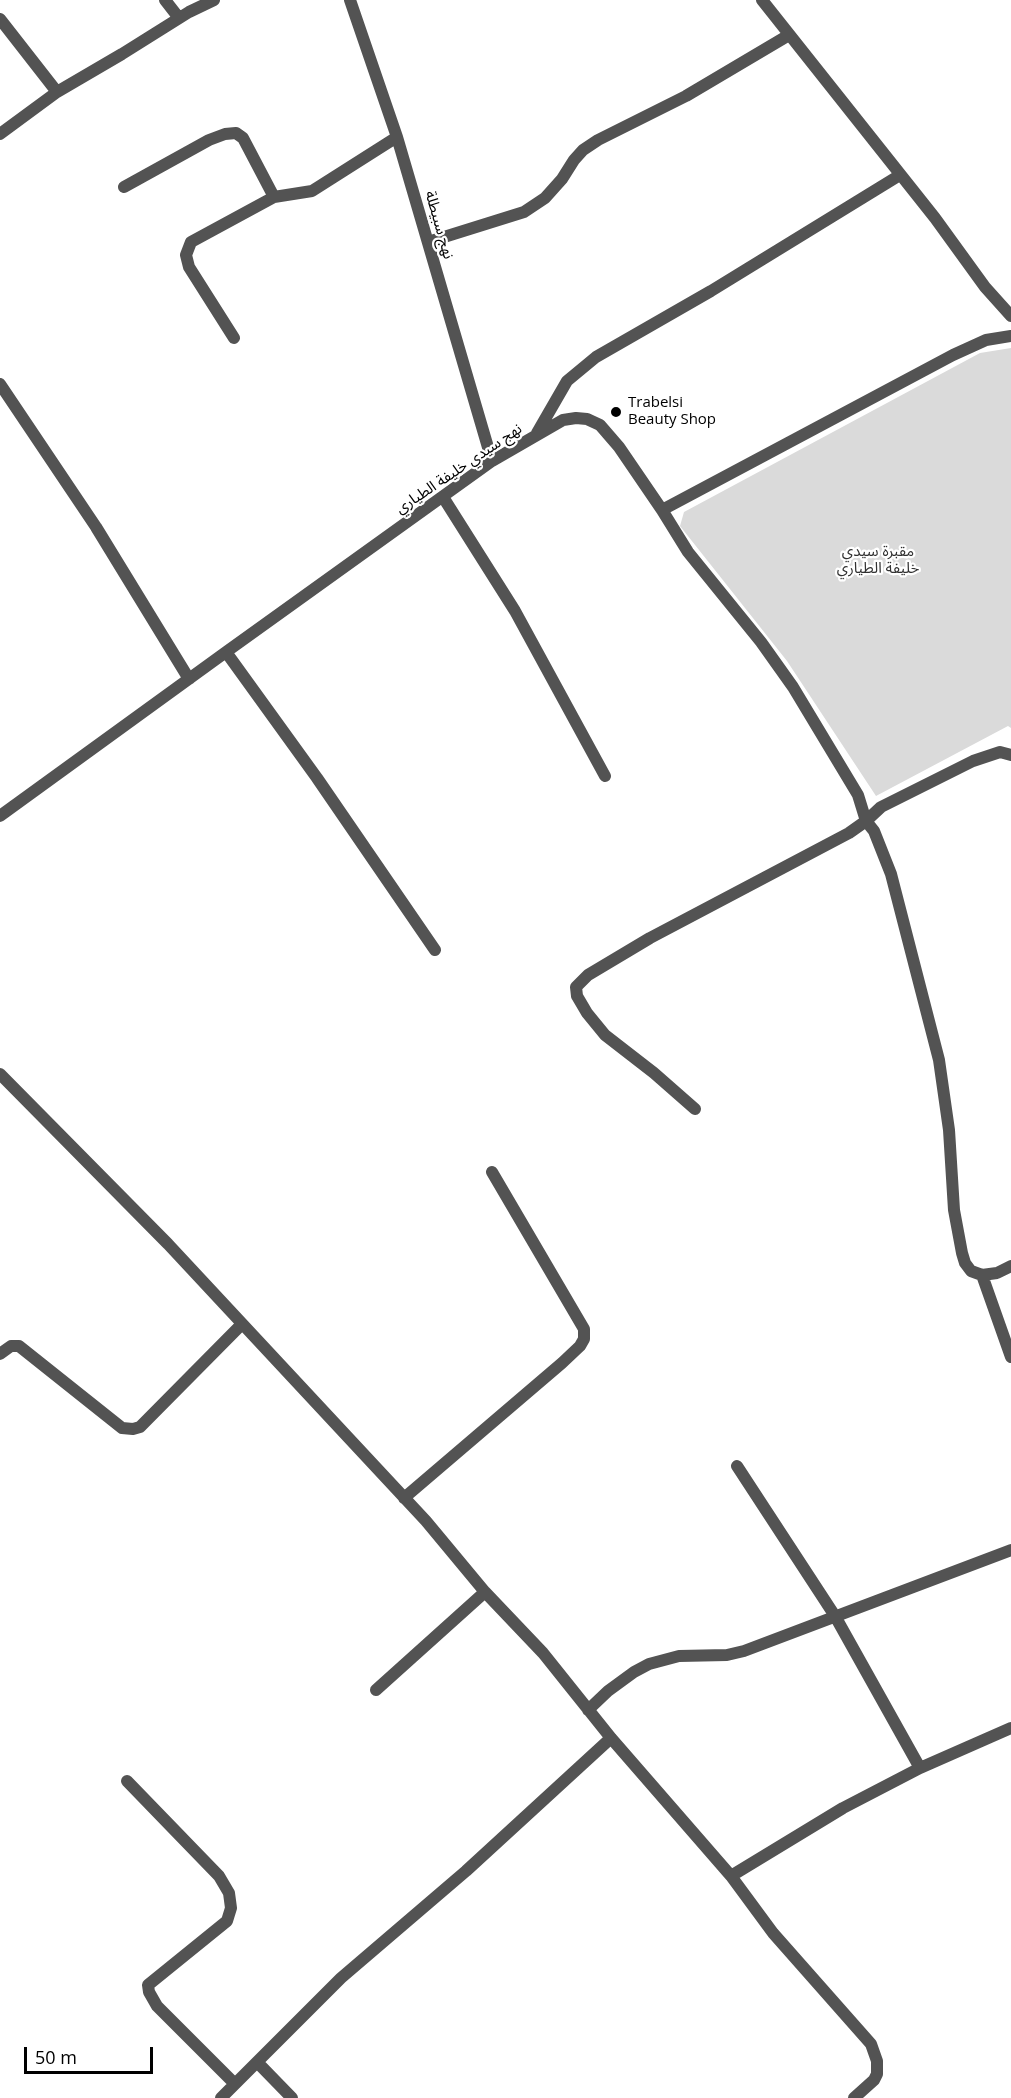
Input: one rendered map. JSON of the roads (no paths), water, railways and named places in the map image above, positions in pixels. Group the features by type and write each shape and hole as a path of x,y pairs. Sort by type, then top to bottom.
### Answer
{"street":[{"path":"165,0 179,18"},
{"path":"0,134 57,92 179,18 214,0"},
{"name":"نهج سبيطلة","path":"350,0 397,137 492,461"},
{"path":"762,0 985,287 1011,316"},
{"path":"0,19 57,92"},
{"path":"428,242 524,212 544,198 562,179 583,150 598,140 686,96 789,35"},
{"path":"124,188 209,140 236,133 243,138 274,197"},
{"path":"234,338 186,261 187,250 191,242 274,197 312,191 397,137"},
{"path":"536,435 567,381 596,357 711,291 900,175"},
{"path":"662,510 953,355 987,340 1011,336"},
{"path":"0,384 96,526 189,679"},
{"name":"نهج سيدي خليفة الطياري","path":"0,816 492,461 562,420 587,419 600,425 619,447 688,552 761,642 793,687 858,795 866,821 874,831 891,873 939,1060 949,1130 954,1210 962,1253 965,1263 972,1271 982,1275"},
{"path":"443,497 515,611 605,776"},
{"path":"226,652 435,950"},
{"path":"695,1109 605,1035 587,1013 577,996 576,987 588,975 650,938 849,833 881,807 973,760 1000,752 1011,755"},
{"path":"0,1074 168,1244 404,1497 485,1592 543,1653 588,1710 731,1876 773,1933 871,2044 877,2061 877,2074 874,2080 854,2098"},
{"path":"404,1497 562,1363 584,1339 584,1329 492,1172"},
{"path":"1011,1266 997,1273 982,1275 1011,1357"},
{"path":"0,1354 11,1346 20,1346 122,1428 133,1430 140,1427 242,1324"},
{"path":"737,1466 836,1616 920,1768"},
{"path":"588,1710 634,1671 649,1664 679,1656 727,1655 744,1651 1011,1550"},
{"path":"376,1690 485,1592"},
{"path":"731,1876 843,1808 920,1768 1011,1728"},
{"path":"221,2098 341,1978 466,1871 611,1737"},
{"path":"127,1781 219,1876 230,1893 231,1908 227,1921 148,1986 157,2006 235,2084"},
{"path":"257,2062 292,2098"}],"place":[{"name":"Trabelsi Beauty Shop","path":"616,412"}],"park label":[{"name":"مقبرة سيدي خليفة الطياري","path":"878,560"}]}
